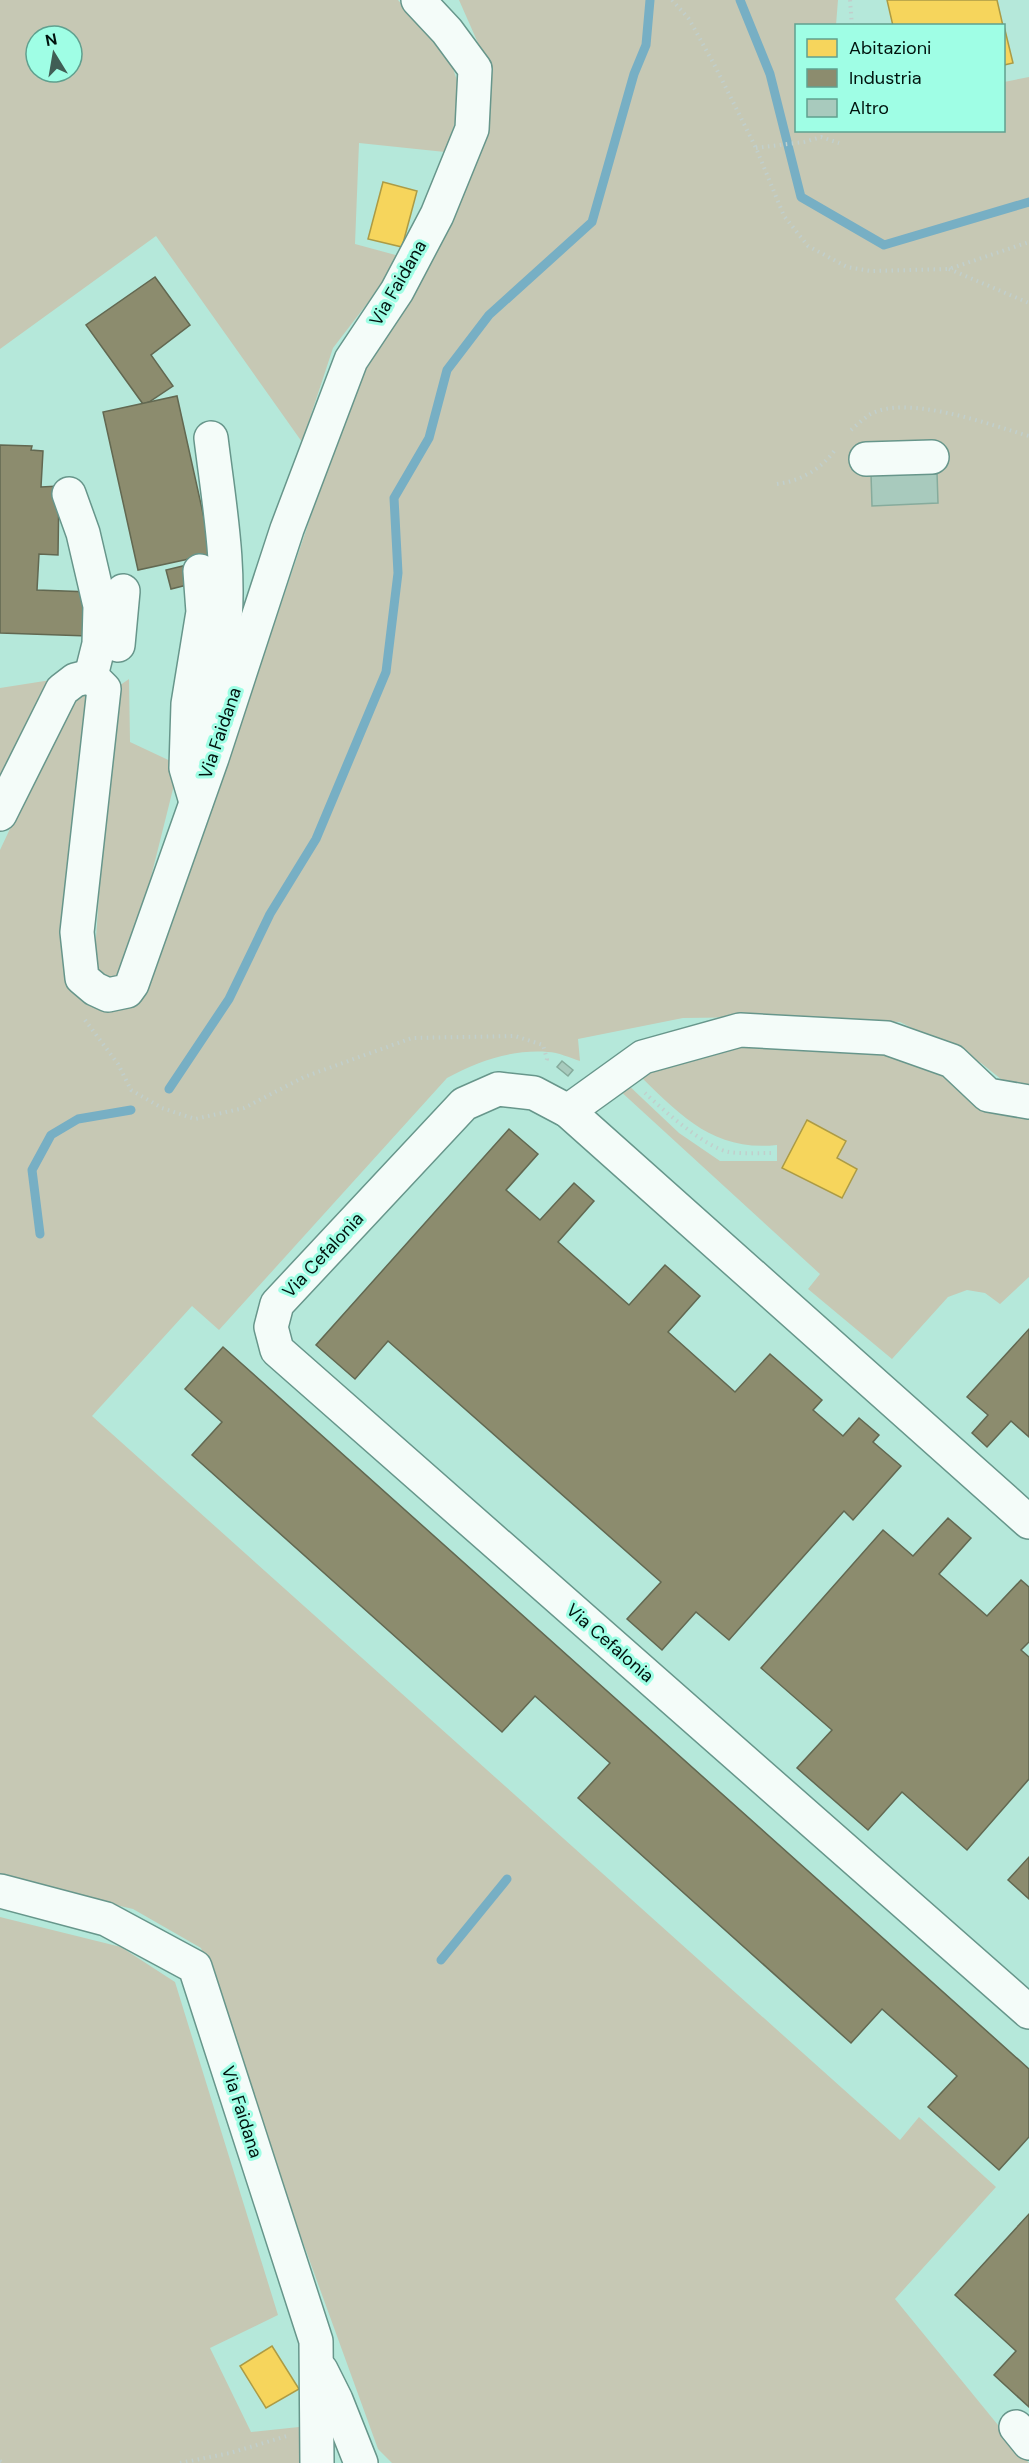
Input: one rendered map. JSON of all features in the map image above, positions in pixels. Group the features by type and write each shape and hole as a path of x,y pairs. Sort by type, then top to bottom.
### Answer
{"street":[{"name":"Via Faidana","path":"82,978 95,989 108,995 119,994 132,984 212,758 287,529 351,360 397,291 437,215 472,129 475,69 447,31 418,0"},
{"path":"211,438 226,584 223,642 209,693 206,720 212,758"},
{"path":"853,452 932,457"},
{"path":"69,494 83,533 100,606 98,682 77,932 82,978"},
{"path":"196,802 186,768 188,704 203,612 200,571"},
{"path":"98,682 114,661 121,630 123,591"},
{"path":"0,814 62,690 75,680 98,682"},
{"path":"568,1111 643,1057 740,1030 887,1038 952,1061 988,1095 1029,1102"},
{"name":"Via Cefalonia","path":"1029,1522 568,1111 534,1093 498,1089 464,1104 277,1304 271,1328 277,1350 1029,2012"},
{"name":"Via Faidana","path":"0,1891 106,1919 195,1967 316,2341 317,2448"},
{"path":"316,2360 336,2400 360,2463"}],"path":[{"path":"672,0 689,19 756,148 784,216 808,246 847,267 870,271 949,268 1029,242"},
{"path":"850,0 852,24"},
{"path":"821,137 822,132"},
{"path":"756,148 804,142 821,137 839,143"},
{"path":"949,268 1029,303"},
{"path":"777,484 792,482 816,470 827,461 853,452"},
{"path":"82,978 78,993 84,1019 118,1064 131,1090 162,1108 195,1119 244,1108 304,1077 412,1038 515,1036 543,1046 547,1059"},
{"path":"624,1071 676,1121 708,1142 727,1152 771,1153"},
{"path":"180,2463 230,2453 295,2434 317,2448"}],"green space":[{"path":"0,0 398,0 450,59 463,99 445,152 359,143 355,244 403,257 333,348 302,442 156,236 0,349"},
{"path":"459,0 838,0 836,24 795,24 795,132 1005,132 1005,82 1029,77 1029,1091 1012,1088 981,1063 900,1022 773,1017 683,1018 578,1039 580,1061 556,1053 522,1052 471,1066 447,1078 219,1330 192,1306 92,1416 900,2140 919,2117 996,2187 895,2299 1029,2463 392,2463 378,2449 268,2146 201,1948 133,1909 0,1878 0,850 72,697 90,691 65,973 78,997 89,1005 103,1009 217,793 356,383 426,264 485,143 489,68"},
{"path":"129,679 130,742 179,765 128,969 113,979 107,980 94,967 113,690"},
{"path":"51,680 0,779 0,688"},
{"path":"776,1044 914,1055 977,1096 1016,1117 1029,1116 1029,1277 1000,1304 985,1293 967,1290 948,1297 892,1359 808,1289 820,1274 618,1089 625,1082 679,1133 720,1161 777,1161 777,1145 754,1146 716,1136 683,1116 637,1073 727,1048"},
{"path":"0,1917 121,1947 175,1982 278,2315 210,2348 251,2432 299,2427 302,2463 0,2463"}],"building: Abitazioni":[{"path":"887,0 997,0 1003,24 893,24"},
{"path":"1005,30 1013,63 1005,65"},
{"path":"383,182 417,191 402,247 368,239"},
{"path":"807,1120 846,1141 837,1158 857,1169 842,1198 782,1168"},
{"path":"272,2346 299,2389 266,2408 240,2366"}],"building: Industria":[{"path":"155,277 190,325 151,355 173,386 143,404 86,325"},
{"path":"177,396 212,554 138,570 103,412"},
{"path":"0,445 32,446 31,450 43,451 41,487 59,486 58,555 39,554 37,590 91,592 88,636 0,633"},
{"path":"187,565 191,584 171,589 166,570"},
{"path":"509,1129 538,1154 506,1190 540,1220 574,1183 594,1201 558,1242 629,1305 665,1265 700,1296 668,1332 735,1392 770,1354 822,1400 813,1410 843,1436 859,1418 879,1435 873,1442 901,1466 853,1520 844,1511 729,1640 696,1612 662,1650 627,1619 661,1582 388,1341 355,1379 316,1345"},
{"path":"1029,1329 1029,1437 1011,1421 987,1447 972,1433 988,1415 967,1397"},
{"path":"223,1347 1029,2069 1029,2137 999,2170 928,2107 957,2076 882,2009 851,2043 578,1798 610,1763 535,1696 502,1732 192,1455 222,1422 185,1389"},
{"path":"948,1518 971,1538 939,1574 987,1616 1021,1580 1029,1587 1029,1642 1021,1650 1029,1657 1029,1779 967,1850 902,1792 868,1830 797,1768 832,1730 761,1668 883,1530 913,1556"},
{"path":"1029,1857 1029,1899 1008,1880"},
{"path":"1029,2214 1029,2407 994,2375 1016,2351 955,2295"}],"building: Altro":[{"path":"937,472 938,503 872,506 871,474"},
{"path":"562,1061 573,1070 568,1076 557,1067"}],"waterway":[{"path":"169,1089 229,999 270,914 316,839 386,672 398,573 394,498 429,438 447,370 489,315 592,222 634,74 646,45 650,0"},
{"path":"740,0 770,74 801,197 884,245 1029,202"},
{"path":"40,1234 32,1170 51,1135 78,1119 131,1110"},
{"path":"441,1960 507,1879"}]}
